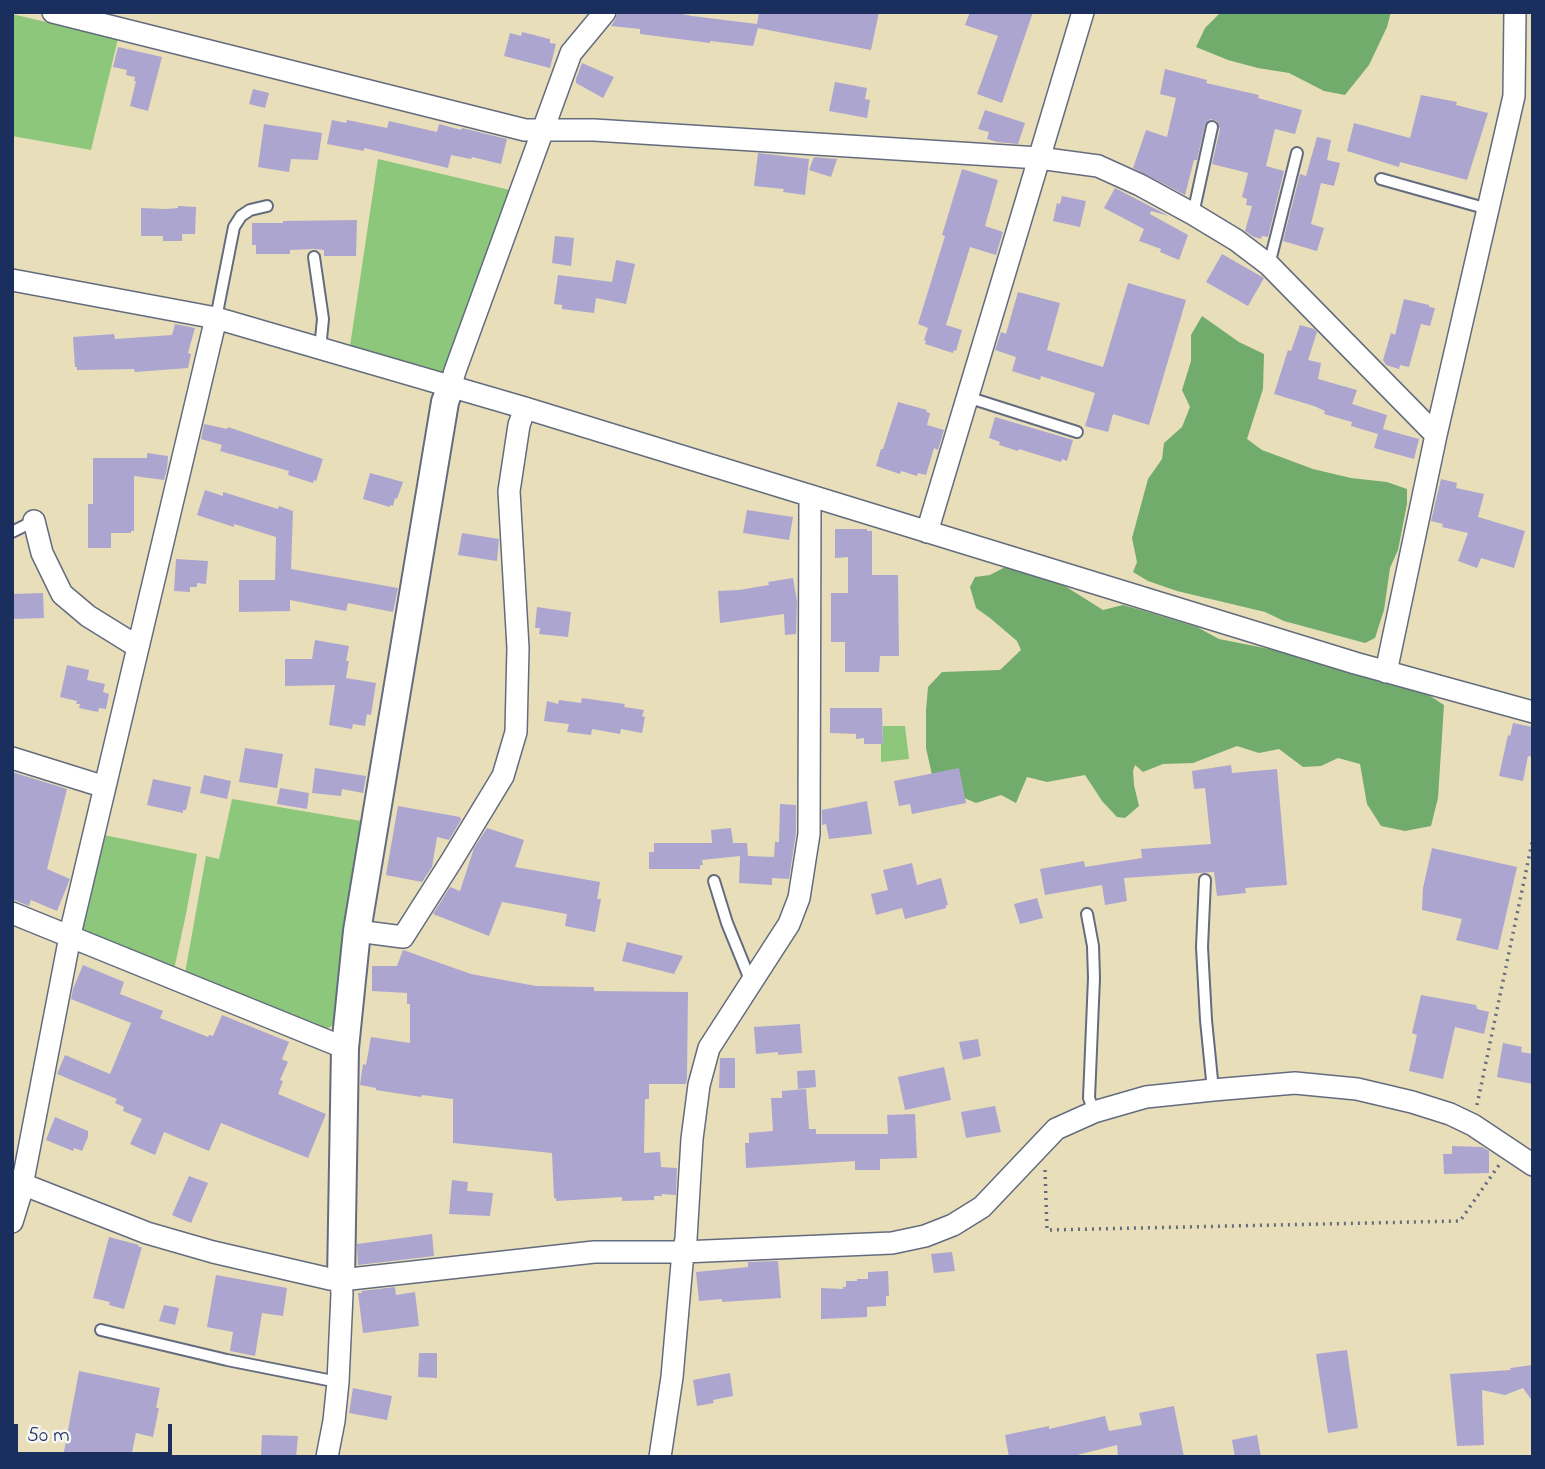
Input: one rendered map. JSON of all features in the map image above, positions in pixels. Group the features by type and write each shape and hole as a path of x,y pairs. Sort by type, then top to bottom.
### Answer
{"street":[{"path":"53,12 525,130 594,130 1039,158 1098,166 1193,214 1236,240 1269,265 1436,435"},
{"path":"327,1457 338,1382 342,1294 345,1048 357,931 445,402 571,53 605,12"},
{"path":"927,532 1083,12"},
{"path":"1386,672 1436,435 1514,96 1516,12"},
{"path":"12,279 216,318 525,408 1386,672 1533,712"},
{"path":"12,1222 17,1182 70,937 216,318"},
{"path":"357,931 402,937 503,776 516,732 517,648 509,491 519,425 525,408"},
{"path":"660,1457 673,1377 692,1139 699,1085 709,1048 789,924 799,898 809,834 810,496"},
{"path":"34,522 42,553 62,594 88,616 138,647"},
{"path":"12,758 105,787"},
{"path":"12,913 345,1048"},
{"path":"17,1182 160,1237 213,1252 341,1280 594,1252 683,1252 892,1243 925,1236 953,1225 982,1207 1056,1129 1094,1112 1146,1097 1213,1090 1296,1083 1357,1089 1412,1101 1473,1125 1533,1165"}],"lane":[{"path":"1193,214 1212,127"},
{"path":"1269,265 1297,153"},
{"path":"1381,179 1488,209"},
{"path":"216,318 234,226 241,216 250,210 267,206"},
{"path":"314,257 323,319 320,349"},
{"path":"967,397 1077,432"},
{"path":"12,531 34,522"},
{"path":"1205,880 1202,947 1213,1090"},
{"path":"715,881 727,923 751,982"},
{"path":"1087,914 1093,946 1089,1098 1094,1112"},
{"path":"101,1330 338,1382"}],"path":[{"path":"1473,1125 1533,838"},
{"path":"1044,1141 1047,1230 1460,1221 1510,1148"}],"green space":[{"path":"1221,12 1391,12 1369,65 1345,95 1324,91 1289,73 1228,60 1196,47 1205,28"},
{"path":"12,14 118,39 91,150 12,136"},
{"path":"378,159 510,190 443,376 350,346"},
{"path":"1202,316 1239,342 1264,354 1263,389 1247,439 1262,450 1313,469 1351,478 1387,482 1407,489 1407,504 1398,550 1390,568 1384,610 1375,638 1365,643 1284,621 1265,612 1177,591 1148,581 1133,572 1137,562 1132,538 1148,479 1162,459 1164,443 1182,427 1190,407 1182,390 1191,361 1191,335"},
{"path":"1007,566 1049,576 1103,610 1123,605 1197,627 1219,639 1295,654 1421,690 1444,705 1438,798 1431,826 1405,831 1381,826 1367,804 1360,764 1338,758 1321,766 1303,767 1279,749 1259,753 1237,746 1193,763 1163,764 1143,772 1135,765 1134,785 1139,806 1125,818 1117,817 1102,801 1085,775 1047,782 1027,777 1016,803 1001,795 976,803 955,794 932,775 926,748 928,687 942,672 1000,670 1021,650 1017,641 976,608 970,587 975,577 990,575"},
{"path":"883,726 905,726 909,759 881,762"},
{"path":"232,799 361,821 344,927 337,1023 323,1031 185,973 206,856 219,859"},
{"path":"104,835 197,854 173,969 84,933 82,927"}],"building":[{"path":"618,12 682,12 692,16 757,24 759,12 879,12 871,50 758,28 753,46 640,34 640,29 611,26"},
{"path":"970,12 1033,12 1002,103 977,94 998,36 965,25"},
{"path":"522,32 550,39 550,43 556,44 550,68 504,56 510,33 521,36"},
{"path":"118,47 162,57 148,111 130,106 136,81 135,77 126,75 127,70 113,67"},
{"path":"582,63 614,77 603,98 576,83"},
{"path":"1165,69 1302,110 1295,134 1275,129 1266,166 1284,171 1268,237 1262,236 1261,239 1245,231 1252,206 1246,205 1247,199 1242,197 1248,173 1212,164 1220,129 1217,121 1210,119 1205,125 1185,195 1133,168 1146,130 1167,137 1176,98 1160,94"},
{"path":"835,82 867,88 865,99 870,100 867,118 829,111"},
{"path":"253,89 269,93 265,108 249,104"},
{"path":"1421,95 1457,102 1456,105 1488,113 1467,180 1400,162 1399,167 1347,151 1354,123 1410,138"},
{"path":"985,110 1025,123 1018,144 987,139 989,132 978,129"},
{"path":"332,120 346,123 347,120 387,128 389,121 437,132 439,124 507,139 501,164 451,155 448,168 364,148 364,151 327,144"},
{"path":"264,124 322,133 318,160 291,159 289,172 258,167"},
{"path":"1317,137 1331,140 1327,160 1340,163 1334,186 1321,183 1311,224 1324,228 1317,251 1283,241 1300,174 1306,176"},
{"path":"758,153 809,159 805,195 783,192 784,189 754,186"},
{"path":"814,157 837,159 831,177 809,170"},
{"path":"962,169 998,180 985,226 1003,232 996,255 970,247 946,325 962,330 953,353 925,344 928,328 918,324"},
{"path":"1115,188 1169,216 1151,211 1150,214 1188,235 1179,260 1160,252 1161,249 1139,241 1144,229 1104,208"},
{"path":"1062,196 1086,201 1080,227 1053,221 1057,203 1060,204"},
{"path":"178,206 196,207 195,234 182,234 182,241 163,241 163,236 141,236 141,208 166,209"},
{"path":"357,220 356,256 324,256 324,250 314,249 290,250 290,254 256,254 256,245 252,245 252,223"},
{"path":"555,236 574,238 571,266 552,263"},
{"path":"1222,254 1264,278 1248,306 1206,282"},
{"path":"616,260 635,264 626,304 596,298 594,313 562,309 562,305 554,304 558,275 612,282"},
{"path":"1128,283 1186,300 1149,425 1113,414 1108,432 1085,426 1095,393 1041,376 1040,380 1012,371 1016,357 995,350 1001,332 1006,334 1018,292 1060,303 1047,350 1103,367"},
{"path":"1404,299 1435,308 1430,326 1421,324 1409,367 1400,365 1399,369 1386,365 1383,360 1391,333 1395,335"},
{"path":"175,324 195,328 188,353 191,354 188,368 135,372 134,369 77,370 75,367 73,337 114,334 115,339 172,335"},
{"path":"1300,325 1317,332 1308,360 1321,363 1318,379 1357,390 1352,404 1387,415 1383,429 1419,439 1414,459 1374,448 1378,434 1351,426 1352,422 1324,414 1325,411 1314,406 1274,394 1288,350 1291,351"},
{"path":"898,402 927,410 926,412 930,413 927,425 944,430 938,450 934,448 926,475 918,473 917,476 901,471 900,474 876,466"},
{"path":"995,417 1073,440 1067,461 1062,459 1061,462 999,445 1000,442 989,438"},
{"path":"204,424 227,429 228,427 323,459 316,481 313,483 288,475 289,471 220,451 222,445 201,439"},
{"path":"147,453 168,456 167,469 164,480 134,476 134,531 111,533 111,548 88,548 88,504 93,504 93,458 147,458"},
{"path":"370,473 403,482 393,506 363,499"},
{"path":"1441,479 1457,483 1456,488 1484,494 1478,517 1525,531 1514,568 1481,558 1477,568 1458,561 1468,533 1442,527 1443,524 1431,521"},
{"path":"205,490 223,496 223,492 293,511 291,569 398,588 393,612 348,603 346,611 290,600 290,611 239,612 239,580 275,580 276,537 197,515"},
{"path":"747,510 793,517 789,540 743,533"},
{"path":"835,529 872,531 872,575 898,575 899,656 880,656 879,672 845,672 845,642 831,642 831,593 848,593 848,557 835,558"},
{"path":"462,533 499,539 497,561 458,555"},
{"path":"176,559 208,561 206,584 197,583 197,587 190,587 190,592 174,591"},
{"path":"793,578 797,601 796,634 785,635 784,614 720,623 718,591 769,585 768,582"},
{"path":"43,593 44,618 12,619 12,594"},
{"path":"537,607 571,612 568,637 539,634 540,628 535,628"},
{"path":"315,640 349,646 346,678 376,683 371,715 367,714 365,726 353,724 352,729 329,725 335,685 285,686 285,659 312,659"},
{"path":"67,665 89,670 87,680 105,684 103,692 109,694 106,709 99,708 98,712 79,708 77,701 60,697"},
{"path":"582,698 625,704 624,707 644,710 642,733 621,729 620,734 592,729 591,735 567,732 569,724 544,721 547,701 558,704 559,700 581,703"},
{"path":"830,708 882,708 883,744 864,744 864,738 856,739 856,734 830,733"},
{"path":"1513,723 1533,727 1533,757 1528,756 1523,781 1499,776"},
{"path":"245,748 283,754 277,788 239,782"},
{"path":"1231,765 1232,773 1277,769 1287,885 1245,888 1246,893 1217,896 1214,872 1124,878 1127,901 1105,905 1102,885 1045,895 1040,869 1084,861 1085,867 1142,858 1141,849 1211,844 1205,788 1194,789 1192,771"},
{"path":"315,768 366,776 363,793 342,789 341,796 312,793"},
{"path":"959,768 966,803 912,814 910,804 899,806 894,781"},
{"path":"12,772 67,789 47,869 70,879 57,911 31,900 29,906 12,899"},
{"path":"204,775 231,781 227,799 200,793"},
{"path":"153,779 191,787 183,813 147,805"},
{"path":"280,788 309,793 307,809 277,804"},
{"path":"867,801 872,834 829,839 826,824 822,825 822,810"},
{"path":"780,804 796,805 796,833 789,879 772,878 772,885 739,883 740,856 702,860 700,869 649,869 649,852 654,852 654,843 712,843 711,830 731,828 733,843 747,843 748,856 774,857 775,842 779,842"},
{"path":"398,806 460,817 461,820 449,840 437,837 432,867 422,882 386,875"},
{"path":"487,828 524,840 515,867 600,882 597,899 601,899 595,932 565,926 567,914 502,902 489,936 433,914 450,887 460,891 474,848"},
{"path":"1432,848 1517,867 1498,950 1456,940 1462,919 1422,910 1423,888"},
{"path":"912,863 917,885 941,878 948,905 946,908 905,919 902,908 876,915 871,894 888,890 883,870"},
{"path":"1037,898 1043,918 1020,924 1014,904"},
{"path":"627,942 683,956 674,974 622,961"},
{"path":"403,950 471,974 536,986 594,987 594,991 688,992 686,1084 649,1084 649,1099 645,1099 644,1153 660,1152 661,1167 677,1168 676,1195 662,1194 654,1196 654,1200 622,1201 622,1197 556,1201 552,1153 453,1143 453,1099 421,1097 360,1085 371,1037 410,1043 410,1004 407,1004 407,993 372,991 372,966 397,966"},
{"path":"83,965 124,982 120,994 163,1011 160,1018 208,1037 213,1036 222,1015 289,1042 282,1059 288,1062 280,1080 283,1081 278,1094 326,1114 308,1158 221,1123 209,1151 164,1132 155,1155 130,1144 142,1119 123,1111 124,1107 115,1103 117,1099 57,1074 65,1055 110,1074 131,1023 71,999"},
{"path":"1421,995 1476,1005 1477,1009 1489,1012 1484,1034 1455,1027 1443,1079 1409,1071 1417,1035 1412,1033"},
{"path":"800,1024 802,1053 756,1054 754,1027"},
{"path":"978,1039 981,1056 963,1060 959,1042"},
{"path":"1503,1043 1522,1047 1521,1052 1533,1054 1533,1084 1497,1077"},
{"path":"720,1058 735,1058 735,1088 719,1088"},
{"path":"944,1067 951,1100 905,1110 898,1077"},
{"path":"815,1070 816,1087 798,1089 797,1071"},
{"path":"806,1089 809,1129 816,1129 816,1134 888,1134 887,1115 915,1114 917,1158 880,1159 880,1170 855,1170 855,1161 746,1168 745,1143 749,1143 749,1133 773,1131 771,1098 782,1098 782,1091"},
{"path":"995,1106 1001,1132 966,1138 961,1112"},
{"path":"55,1117 88,1131 82,1151 74,1148 73,1151 46,1140"},
{"path":"1452,1146 1482,1147 1489,1151 1489,1173 1444,1174 1443,1154 1452,1154"},
{"path":"189,1176 208,1183 191,1223 172,1215"},
{"path":"452,1180 468,1182 467,1191 493,1193 490,1216 449,1214"},
{"path":"432,1234 434,1256 358,1265 357,1244"},
{"path":"109,1237 142,1247 124,1309 93,1298"},
{"path":"952,1252 955,1271 934,1273 931,1254"},
{"path":"778,1261 781,1298 699,1301 696,1272 748,1267 748,1262"},
{"path":"888,1271 889,1296 886,1296 886,1306 867,1307 867,1317 821,1319 821,1288 843,1289 846,1287 846,1281 868,1279 868,1272"},
{"path":"216,1275 287,1288 283,1316 262,1313 255,1356 230,1351 233,1332 207,1327"},
{"path":"395,1287 396,1295 415,1292 419,1326 363,1333 358,1293"},
{"path":"164,1305 179,1308 175,1325 159,1321"},
{"path":"1347,1350 1358,1428 1328,1433 1316,1354"},
{"path":"419,1353 437,1353 437,1378 418,1377"},
{"path":"1533,1365 1533,1402 1523,1388 1505,1395 1482,1390 1484,1445 1457,1446 1450,1374 1511,1370 1510,1368"},
{"path":"79,1371 160,1388 153,1437 136,1433 131,1457 63,1457"},
{"path":"730,1373 733,1396 697,1406 693,1380"},
{"path":"353,1388 392,1396 387,1420 349,1413"},
{"path":"1174,1406 1184,1457 1118,1457 1117,1445 1069,1457 1009,1457 1005,1435 1049,1426 1049,1429 1105,1416 1109,1431 1142,1425 1139,1413"},
{"path":"262,1435 298,1436 296,1457 261,1457"},
{"path":"1257,1435 1261,1457 1235,1457 1232,1440"}]}
